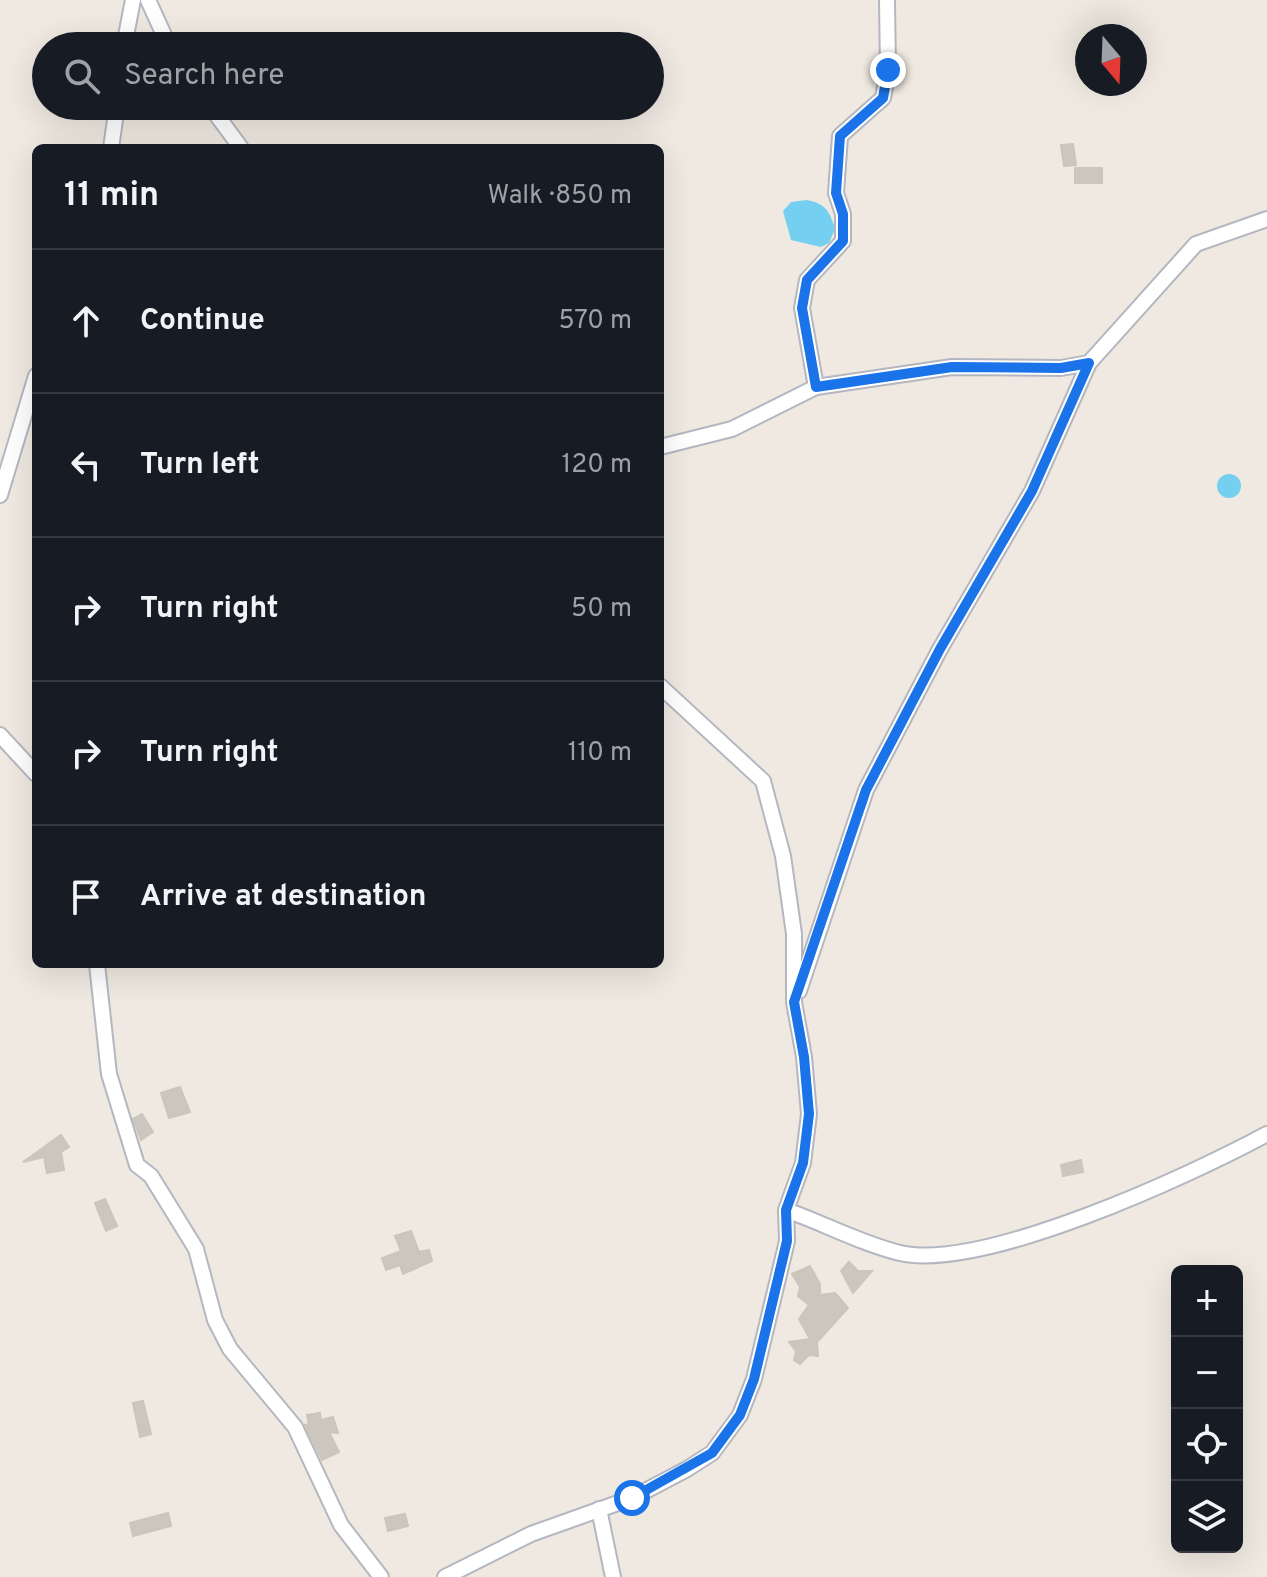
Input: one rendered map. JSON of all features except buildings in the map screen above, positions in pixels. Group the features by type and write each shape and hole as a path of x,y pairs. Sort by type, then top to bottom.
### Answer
{"street":[{"path":"127,32 133,0"},
{"path":"148,0 163,32"},
{"path":"816,387 802,308 807,280 843,241 843,214 836,193 840,136 883,98 888,70 887,0"},
{"path":"112,144 115,120"},
{"path":"220,120 238,144"},
{"path":"794,1002 866,790 940,649 1032,491 1089,363 1196,244 1267,219"},
{"path":"664,446 732,429 816,387 952,367 1061,368 1089,363"},
{"path":"0,495 32,389"},
{"path":"445,1577 531,1534 632,1498 712,1453 740,1415 754,1379 787,1241 786,1210 803,1163 809,1114 804,1057 794,1002 794,934 783,856 763,781 664,690"},
{"path":"0,735 32,770"},
{"path":"97,968 109,1074 137,1165 151,1176 196,1249 215,1320 230,1349 295,1427 336,1515 355,1547 381,1577"},
{"path":"786,1210 900,1253 936,1256 1020,1237 1145,1192 1267,1134"},
{"path":"599,1509 613,1577"},
{"path":"462,1577 478,1563"}],"water":[{"path":"807,200 826,209 835,229 829,243 821,247 791,240 783,211 791,202"},
{"path":"1229,474 1238,477 1241,486 1238,495 1229,498 1220,495 1217,486 1220,477"}],"route":[{"path":"632,1498 712,1453 740,1415 754,1379 787,1241 786,1210 803,1163 809,1114 804,1057 794,1002 866,790 940,649 1032,491 1063,425 1073,393 1089,363 1061,368 952,367 866,377 816,387 802,308 807,280 843,241 843,214 836,193 840,136 883,98 888,70"}]}
